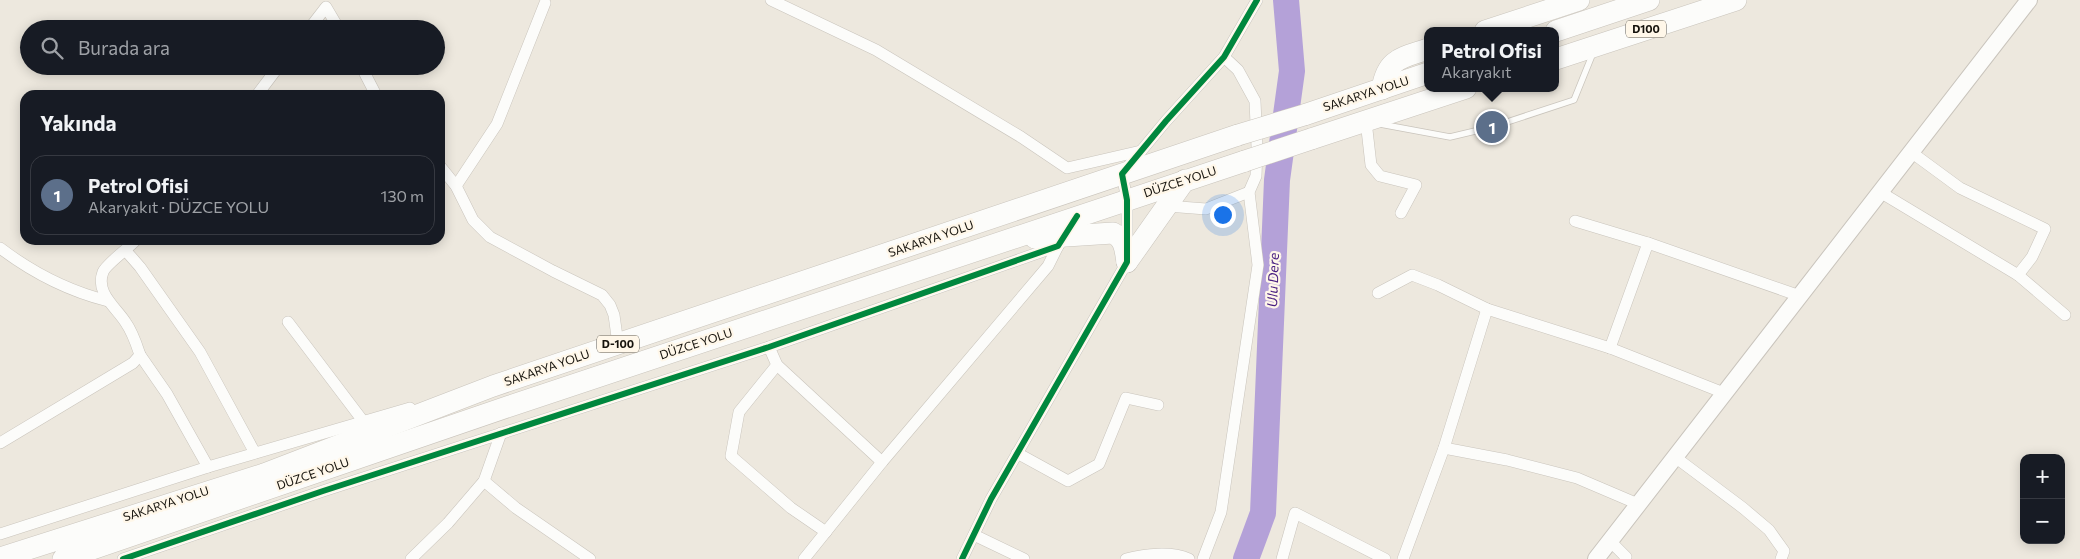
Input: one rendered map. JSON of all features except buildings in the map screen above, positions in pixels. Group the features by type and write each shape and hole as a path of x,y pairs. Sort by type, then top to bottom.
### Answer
{"highway":[{"path":"1497,27 1579,0"},
{"name":"D100","path":"1559,30 1649,0"},
{"name":"D100","path":"1559,58 1736,0"},
{"path":"1382,89 1384,77 1392,63 1424,51"},
{"name":"SAKARYA YOLU","path":"0,558 264,474 493,386 1238,135 1424,74"},
{"path":"1366,121 1454,92"},
{"name":"DÜZCE YOLU","path":"63,559 1007,239 1366,121"},
{"path":"1127,262 1185,180"},
{"path":"1007,239 1061,241 1101,232 1113,233 1123,241 1127,262"}],"main road":[{"path":"1596,559 2029,0"}],"street":[{"path":"771,0 876,50 1021,137 1067,168 1141,151"},
{"path":"1247,0 1251,12"},
{"path":"962,559 991,499 1127,262 1127,200 1122,174 1224,57 1257,0"},
{"path":"456,186 497,124 543,1"},
{"path":"317,20 330,4"},
{"path":"330,4 336,20"},
{"path":"1203,559 1221,512 1258,265 1249,192 1256,176 1258,147 1255,101 1238,70 1224,57"},
{"path":"261,90 272,75"},
{"path":"366,75 373,90"},
{"path":"1366,121 1371,165 1380,176 1416,185 1401,213"},
{"path":"1911,152 1960,188 2045,230 2032,257 2018,275"},
{"path":"445,172 456,186 473,220 490,237 554,272 602,295 610,305 614,315 618,344"},
{"path":"1167,206 1206,209 1249,192"},
{"path":"1880,192 2018,275 2065,315"},
{"path":"804,559 882,462 1048,266 1077,216"},
{"path":"1575,221 1648,243 1800,296"},
{"path":"123,559 501,433 769,347 1061,241"},
{"path":"1610,348 1648,243"},
{"path":"131,245 103,271 101,285 108,300 134,335 140,355 167,394 208,468"},
{"path":"0,248 17,261 58,284 108,300"},
{"path":"126,251 140,267 200,352 255,453"},
{"path":"1378,293 1412,275 1438,285 1487,309 1610,348 1724,393"},
{"path":"1403,559 1444,448 1487,309"},
{"path":"288,322 363,421"},
{"path":"769,347 777,365 882,462"},
{"path":"0,442 118,372 140,355"},
{"path":"777,365 740,412 731,456 791,508 826,532"},
{"path":"0,534 255,453 363,421 493,386"},
{"path":"1017,453 1068,481 1098,464 1126,398 1158,405"},
{"path":"411,559 448,523 484,481 501,433"},
{"path":"1444,448 1506,460 1577,478 1638,504"},
{"path":"1674,458 1743,508 1768,530 1784,551 1781,559"},
{"path":"484,481 516,508 590,559"},
{"path":"1282,559 1295,513 1385,559"},
{"path":"974,535 1024,559"},
{"path":"1610,541 1626,556 1625,559"},
{"path":"1126,559 1136,556 1173,555 1189,559"}],"lane":[{"path":"1366,121 1450,137 1556,106 1574,100 1597,46"}],"waterway":[{"name":"Ulu Dere","path":"1246,559 1263,513 1277,180 1292,71 1286,0"}],"cycle path":[{"path":"962,559 991,499 1127,262 1127,200 1122,174 1166,121 1224,57 1257,0"},
{"path":"123,559 323,491 769,347 1058,246 1077,216"}],"place":[{"name":"Petrol Ofisi","path":"1492,127"}]}
